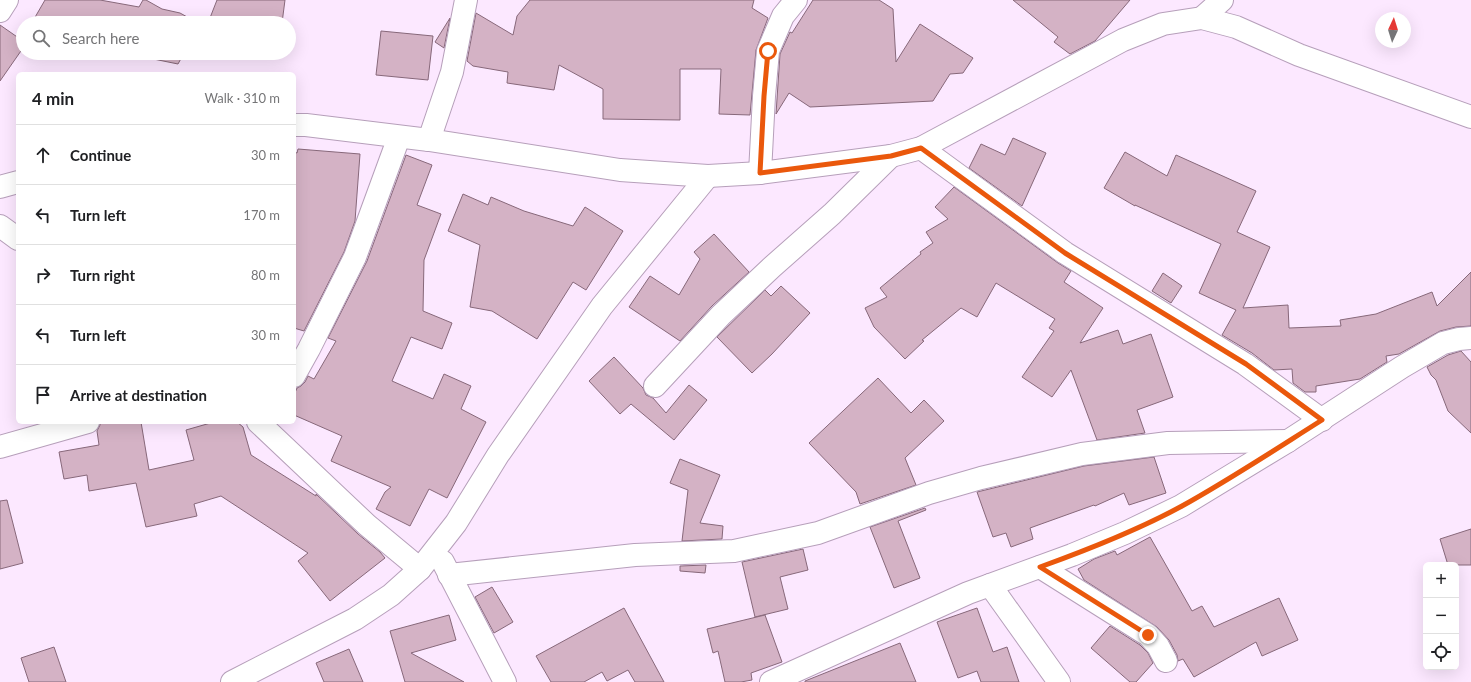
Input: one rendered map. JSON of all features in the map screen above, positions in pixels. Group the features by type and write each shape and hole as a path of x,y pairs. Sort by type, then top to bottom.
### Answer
{"street":[{"path":"0,11 7,0"},
{"path":"429,140 452,72 466,0"},
{"path":"760,173 768,51 783,16 796,0"},
{"path":"1202,18 1222,0"},
{"path":"296,126 306,125 429,140 620,170 708,176 760,173 891,156 921,148 1123,40 1163,24 1202,18 1236,27 1298,55 1471,117"},
{"path":"296,372 356,257 399,137"},
{"path":"921,148 1065,253 1246,364 1322,420"},
{"path":"655,386 721,315 832,214 891,156"},
{"path":"232,682 355,619 391,595 420,570 456,523 502,449 602,306 708,176"},
{"path":"0,187 16,183"},
{"path":"0,226 16,238"},
{"path":"771,682 968,593 1072,556 1182,506 1322,420 1402,367 1443,343 1459,338 1471,338"},
{"path":"0,447 81,424"},
{"path":"264,424 367,525 420,570"},
{"path":"450,574 635,555 734,551 818,533 929,494 974,480 1082,454 1168,442 1288,441"},
{"path":"436,548 505,682"},
{"path":"1040,567 1148,635 1158,646 1166,661"},
{"path":"990,585 1059,682"}],"building":[{"path":"45,0 100,0 139,7 143,0 146,0 162,9 180,13 185,16 36,16"},
{"path":"217,0 285,0 283,16 211,16"},
{"path":"530,0 754,0 752,8 768,18 756,50 750,115 719,114 721,69 680,69 680,120 603,119 603,89 559,65 554,90 507,83 508,72 473,66 467,61 476,13 513,35 517,16"},
{"path":"813,0 879,0 893,9 896,62 920,24 973,58 963,73 950,74 933,101 810,107 789,93 776,114 780,54 790,32 792,33"},
{"path":"1013,0 1130,0 1095,41 1070,54 1054,42 1058,37"},
{"path":"450,18 444,48 435,42"},
{"path":"0,25 16,36 16,58 0,81"},
{"path":"381,31 433,36 428,80 376,75"},
{"path":"158,60 180,60 178,64"},
{"path":"1013,138 1046,153 1022,206 969,168 981,144 1005,155"},
{"path":"298,149 360,154 355,221 344,252 304,331 296,329"},
{"path":"1125,152 1167,176 1176,155 1256,191 1237,232 1270,247 1243,308 1288,305 1289,328 1341,326 1340,320 1376,314 1432,292 1437,306 1471,272 1471,326 1456,327 1440,331 1399,354 1386,356 1387,362 1360,379 1316,386 1316,392 1305,392 1293,383 1292,369 1274,370 1252,353 1222,335 1236,310 1199,293 1221,244 1135,206 1104,188"},
{"path":"406,155 432,165 417,205 441,214 424,260 423,311 452,323 442,349 411,337 392,381 433,399 444,374 471,386 461,409 486,422 447,498 429,489 410,526 376,509 385,492 391,487 331,461 342,436 296,416 297,388 305,382 308,376 314,379 336,341 328,338 367,261"},
{"path":"954,187 1071,271 1064,282 1103,308 1080,343 1118,330 1123,344 1151,334 1173,397 1137,410 1145,433 1097,440 1071,370 1052,397 1022,377 1054,331 1049,328 1055,319 996,283 977,317 961,308 922,340 924,341 905,359 874,327 865,308 887,297 880,288 921,254 920,252 933,243 926,232 948,219 935,207"},
{"path":"463,194 488,205 491,197 524,211 573,226 585,207 623,231 586,290 573,282 537,339 492,311 470,307 480,245 448,231"},
{"path":"714,234 749,272 712,306 680,341 629,307 650,276 679,295 700,259 694,252"},
{"path":"1163,273 1182,286 1171,303 1152,291"},
{"path":"781,286 810,313 752,373 717,337 765,290 771,296"},
{"path":"1461,351 1471,362 1471,433 1448,411 1436,380 1431,375 1427,367 1448,355"},
{"path":"614,357 643,388 646,395 653,398 666,413 689,385 707,400 674,440 631,404 620,414 589,381"},
{"path":"878,378 911,413 924,400 944,421 905,458 916,485 860,504 856,492 809,443"},
{"path":"141,424 149,470 194,460 186,430 207,424 239,424 243,427 251,455 316,496 316,494 385,558 330,601 298,561 308,553 221,496 194,504 197,516 146,527 136,483 89,491 87,475 64,479 59,452 99,445 97,431 100,425"},
{"path":"1154,457 1166,493 1129,505 1124,493 1095,506 1094,505 1030,528 1033,539 1011,547 1006,533 993,537 977,492 1084,466"},
{"path":"680,459 720,475 700,523 723,526 722,539 682,541 688,490 670,483"},
{"path":"7,500 23,563 0,569 0,501"},
{"path":"925,508 926,510 898,521 920,578 894,588 870,527"},
{"path":"1471,529 1471,565 1459,565 1459,562 1447,562 1440,539"},
{"path":"1150,537 1192,611 1202,606 1214,627 1279,598 1298,640 1262,656 1256,642 1194,677 1183,659 1178,661 1177,655 1169,640 1157,627 1084,580 1078,569 1094,559 1115,551 1117,555"},
{"path":"803,549 808,570 780,577 788,609 755,617 742,562"},
{"path":"706,565 705,573 680,571 680,566"},
{"path":"492,587 513,622 494,633 475,597"},
{"path":"624,608 664,682 635,682 628,670 607,681 602,672 584,682 551,682 536,656"},
{"path":"977,608 993,652 1007,647 1019,682 981,682 977,671 958,678 937,622"},
{"path":"449,615 456,640 411,653 464,682 405,682 390,631"},
{"path":"765,615 782,662 751,673 752,680 725,682 718,651 713,653 707,629"},
{"path":"1110,626 1140,645 1148,653 1153,663 1136,682 1130,682 1091,648"},
{"path":"900,643 916,682 805,682 805,681"},
{"path":"54,647 66,682 29,682 21,658"},
{"path":"349,649 363,682 324,682 316,663"}],"route":[{"path":"768,51 760,173 891,156 921,148 1065,253 1246,364 1322,420 1182,506 1072,556 1040,567 1148,635"}]}
